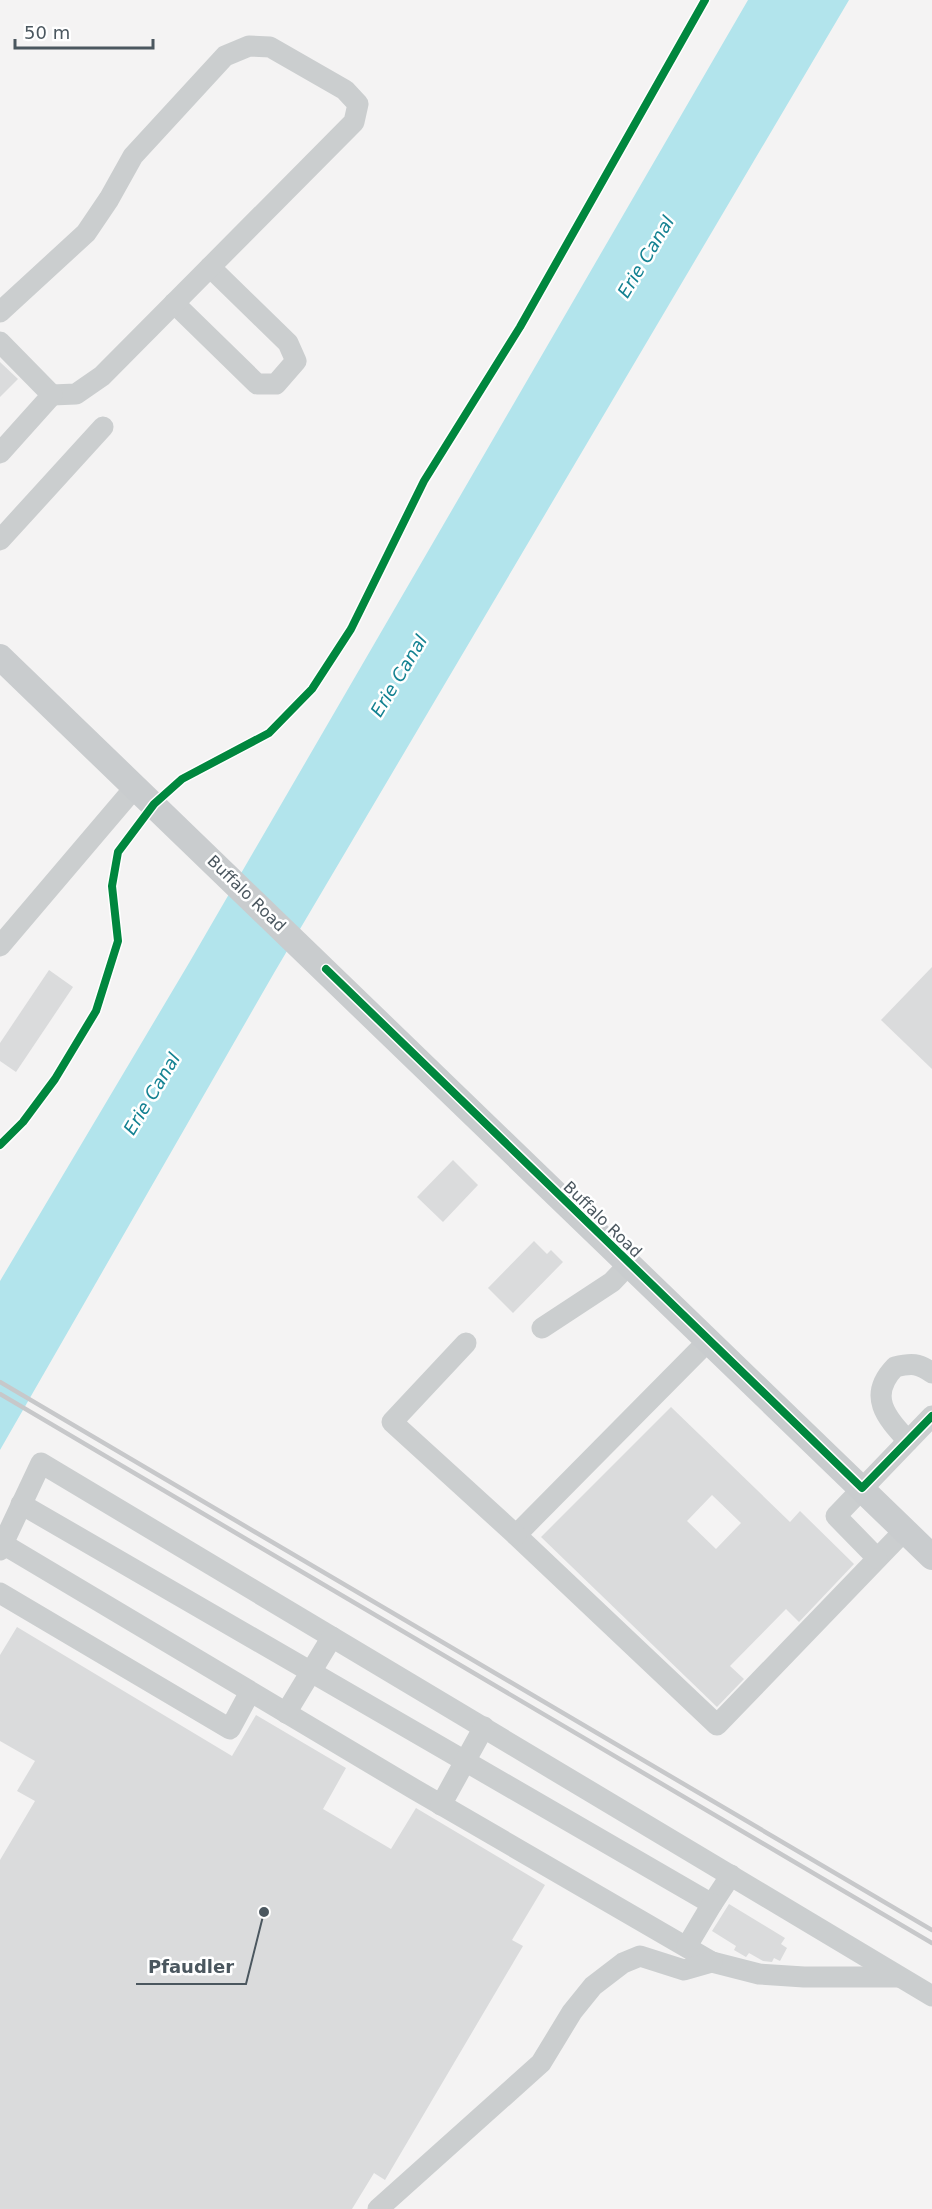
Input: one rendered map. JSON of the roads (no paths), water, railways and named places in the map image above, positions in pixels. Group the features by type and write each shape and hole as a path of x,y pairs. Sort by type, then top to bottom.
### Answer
{"main road":[{"name":"Buffalo Road","path":"0,657 326,969 932,1557"}],"street":[{"path":"0,312 86,233 109,199 133,156 225,56 249,46 270,47 345,90 358,104 354,122 102,376 76,394 52,395 0,453"},
{"path":"174,303 257,384 276,384 296,361 288,343 210,267"},
{"path":"0,342 52,395"},
{"path":"0,540 103,428"},
{"path":"0,946 136,786"},
{"path":"542,1328 612,1282 630,1263"},
{"path":"516,1536 709,1340"},
{"path":"466,1343 392,1422 717,1725 905,1530"},
{"path":"908,1441 890,1421 881,1404 880,1388 895,1367 911,1363 923,1366 932,1373"},
{"path":"877,1558 836,1516 932,1416"},
{"path":"900,1977 804,1977 759,1974 712,1962 1,1547 41,1463 931,1995"},
{"path":"21,1504 712,1904"},
{"path":"0,1593 230,1729 250,1692"},
{"path":"286,1713 332,1637"},
{"path":"441,1805 484,1728"},
{"path":"687,1946 731,1875"},
{"path":"378,2209 541,2063 572,2013 593,1986 623,1963 640,1956 684,1971 712,1962"}],"water":[{"name":"Erie Canal","path":"748,0 849,0 274,973 0,1450 0,1281 189,963"}],"railway":[{"path":"0,1382 932,1930"},
{"path":"0,1394 932,1943"}],"place":[{"name":"Pfaudler","path":"264,1912"}]}
